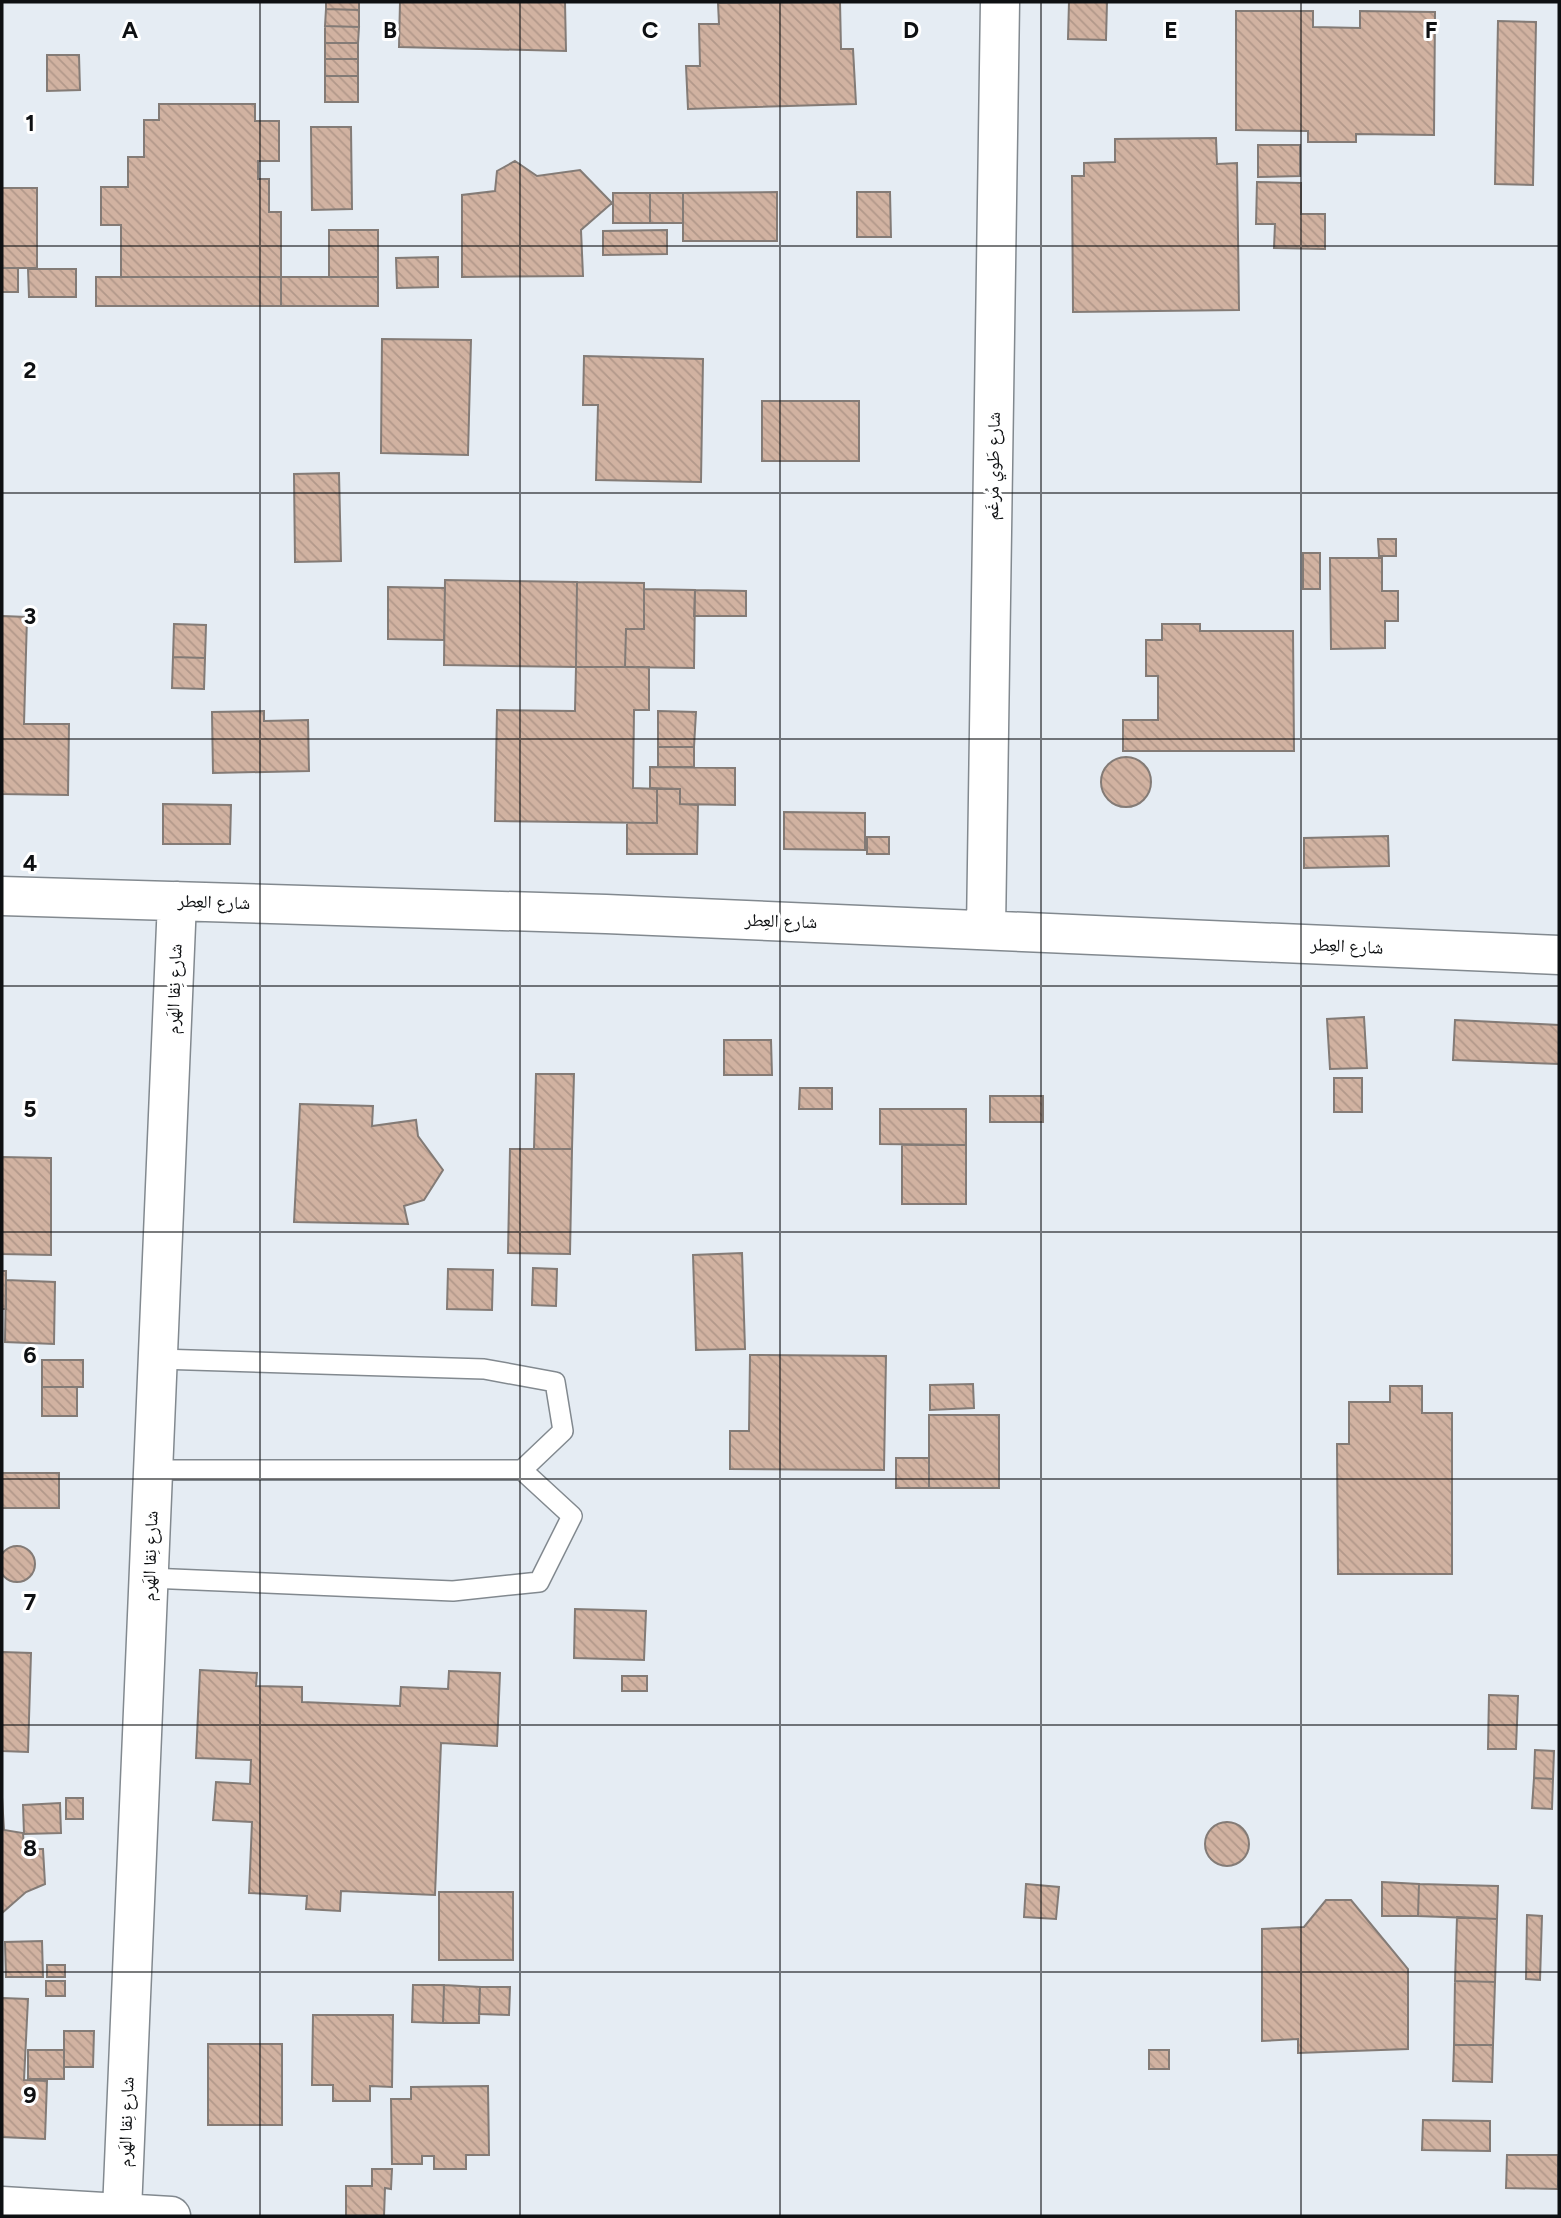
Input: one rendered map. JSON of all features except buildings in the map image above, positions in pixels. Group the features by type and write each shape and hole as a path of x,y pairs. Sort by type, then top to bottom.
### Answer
{"street":[{"name":"شارع طَوي مُرغَم","path":"986,930 1000,2"},
{"name":"شارع العِطر","path":"2,896 986,930 1559,955"},
{"name":"شارع نِقا الهَرم","path":"122,2211 177,901"},
{"path":"2,2206 171,2216"}],"lane":[{"path":"158,1359 484,1369 555,1382 564,1431 522,1470"},
{"path":"149,1578 453,1591 539,1582 572,1516 522,1470 153,1470"}]}
